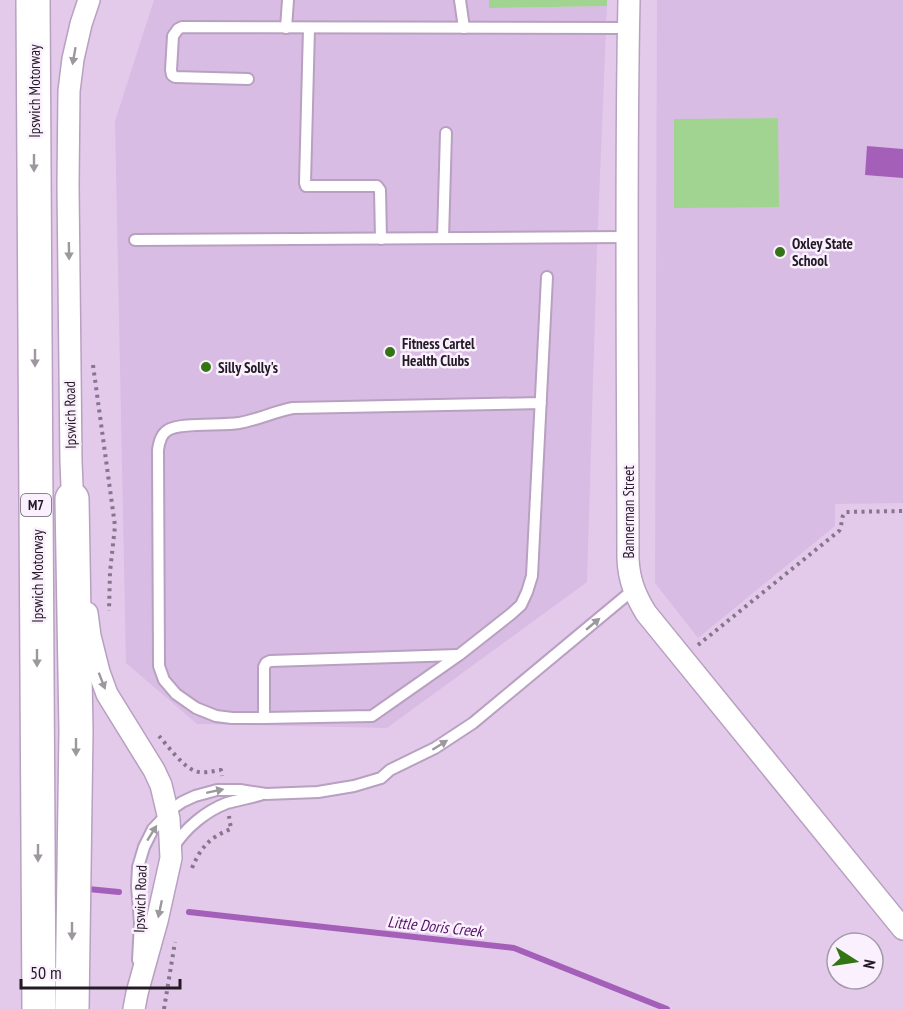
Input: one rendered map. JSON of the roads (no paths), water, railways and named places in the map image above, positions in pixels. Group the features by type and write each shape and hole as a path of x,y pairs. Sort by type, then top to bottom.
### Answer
{"highway":[{"name":"Ipswich Motorway","path":"33,0 39,1009"},
{"path":"72,499 76,731 72,1009"}],"street":[{"name":"Ipswich Road","path":"89,0 73,59 69,91 72,499 90,636 99,672 107,694 161,785 168,813 171,851 157,921 136,1001"},
{"name":"Bannerman Street","path":"629,0 628,571 633,590 646,613 903,929"}],"lane":[{"path":"286,28 288,0"},
{"path":"460,0 464,28"},
{"path":"248,79 175,77 171,70 174,32 182,27 629,28"},
{"path":"309,28 306,186 377,186 380,190 381,239"},
{"path":"443,238 446,133"},
{"path":"135,240 627,237"},
{"path":"541,403 293,408 237,423 178,426 168,430 160,439 158,450 159,666 164,680 176,694 196,708 216,716 232,718 372,716 459,655 521,605 532,576 548,277"},
{"path":"168,813 182,802 195,796 224,789 266,794 318,792 354,786 381,778 388,772 435,748 473,723 633,590"},
{"path":"264,718 264,667 270,661 459,655"},
{"path":"171,851 177,842 205,815 226,804 266,794"},
{"name":"Ipswich Road","path":"136,1001 140,923 138,867 153,829 168,813"}],"waterway":[{"name":"Little Doris Creek","path":"88,889 119,892"},
{"name":"Little Doris Creek","path":"189,912 514,948 667,1009"}],"place":[{"name":"Oxley State School","path":"780,252"},
{"name":"Fitness Cartel Health Clubs","path":"390,352"},
{"name":"Silly Solly's","path":"206,367"}]}
